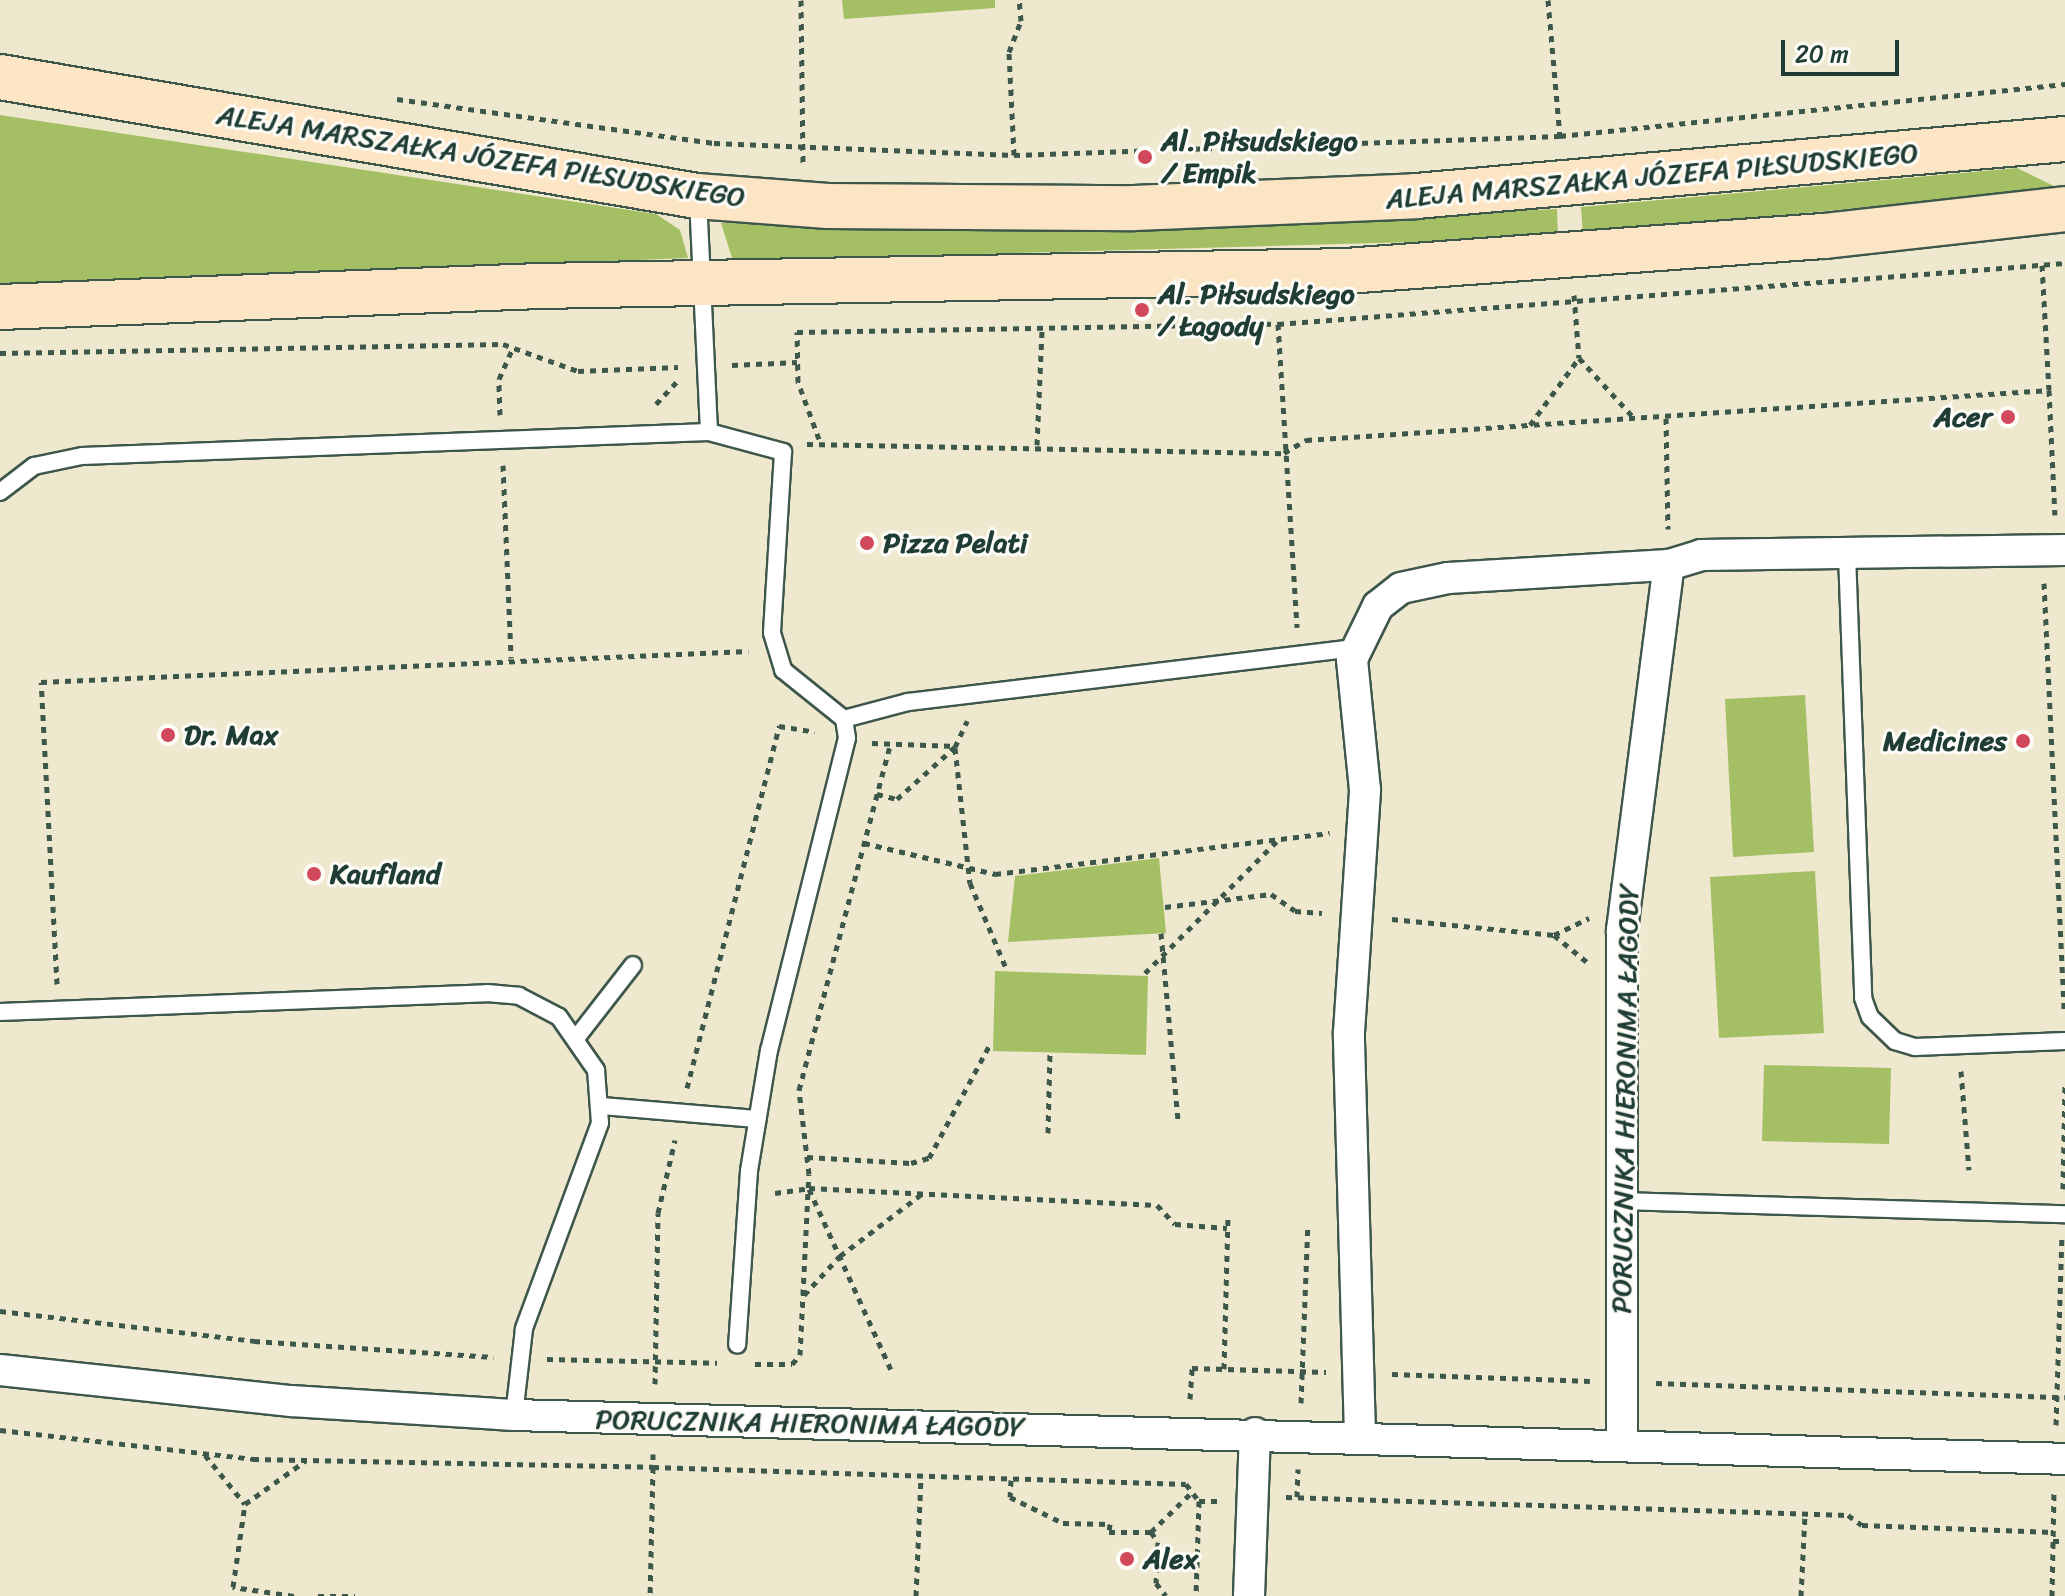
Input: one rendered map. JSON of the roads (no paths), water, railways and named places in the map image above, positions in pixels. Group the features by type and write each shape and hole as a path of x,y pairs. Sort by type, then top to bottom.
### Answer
{"street":[{"name":"ALEJA MARSZAŁKA JÓZEFA PIŁSUDSKIEGO","path":"0,77 697,196 978,209 1275,204 1659,180 2065,139"},
{"path":"0,307 707,282 1346,271 1810,237 2065,209"},
{"path":"1360,1435 1349,1032 1365,790 1353,648 1378,606 1412,585 1669,565 1701,555 2061,550"},
{"name":"PORUCZNIKA HIERONIMA ŁAGODY","path":"1622,1443 1620,1201 1624,901 1669,565"},
{"name":"PORUCZNIKA HIERONIMA ŁAGODY","path":"0,1370 291,1401 514,1415 1360,1435 2060,1458"},
{"path":"1249,1596 1255,1433"}],"lane":[{"path":"697,196 707,282 709,432"},
{"path":"0,492 34,466 74,456 709,432 783,452 777,650 783,670 844,719 847,738 757,1119 737,1345"},
{"path":"1847,554 1863,998 1870,1017 1895,1041 1959,1046 2065,1041"},
{"path":"844,719 908,702 1353,648"},
{"path":"577,1037 633,965"},
{"path":"0,1012 487,993 540,1006 577,1037 596,1070 601,1106 588,1165 518,1358 514,1415"},
{"path":"601,1106 757,1119"},
{"path":"1620,1201 2064,1214"}],"place":[{"name":"Al. Piłsudskiego / Empik","path":"1145,157"},
{"name":"Al. Piłsudskiego / Łagody","path":"1142,310"},
{"name":"Acer","path":"2008,417"},
{"name":"Pizza Pelati","path":"867,543"},
{"name":"Dr. Max","path":"168,735"},
{"name":"Medicines","path":"2023,741"},
{"name":"Kaufland","path":"314,874"},
{"name":"Alex","path":"1127,1559"}]}
